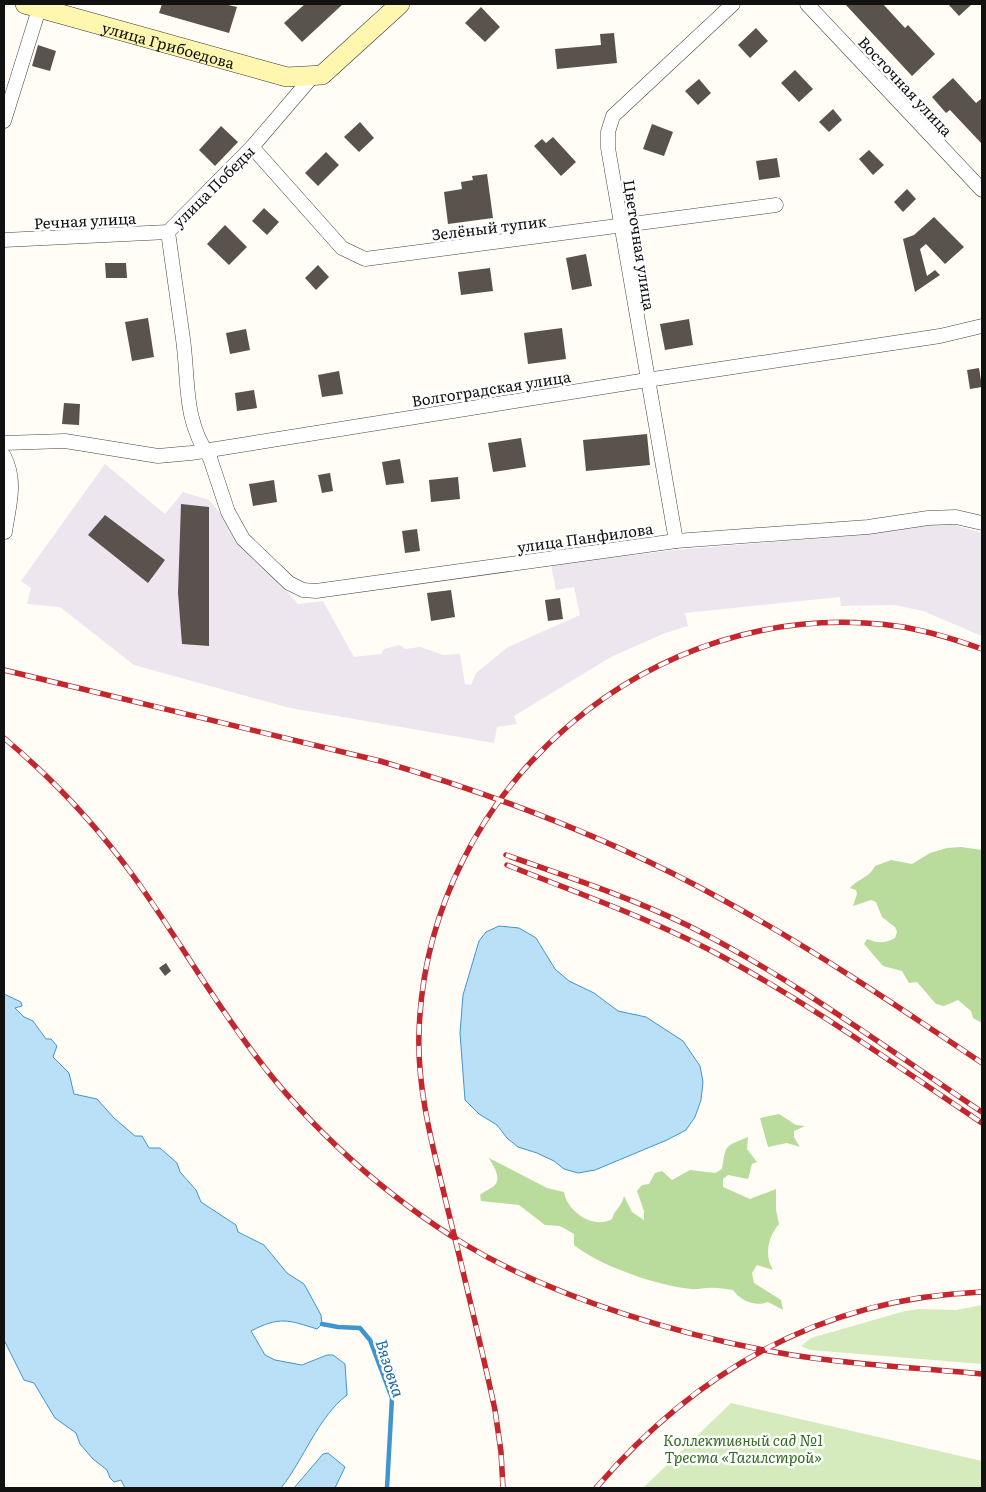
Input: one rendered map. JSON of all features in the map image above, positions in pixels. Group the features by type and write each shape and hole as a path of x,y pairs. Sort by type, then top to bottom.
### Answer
{"street":[{"name":"улица Победы","path":"228,512 217,475 188,406 184,342 168,232 252,147 312,77 322,75 400,4"},
{"name":"Цветочная улица","path":"676,541 620,226 608,148 608,132 612,116 733,4"},
{"name":"Восточная улица","path":"807,4 982,190"},
{"name":"улица Грибоедова","path":"32,6 287,77 312,77"},
{"path":"4,121 32,6"},
{"name":"Зелёный тупик","path":"252,147 342,248 365,259 776,205"},
{"name":"Речная улица","path":"4,240 168,232"},
{"name":"Волгоградская улица","path":"4,444 64,441 158,456 940,336 982,326"},
{"path":"4,456 12,475 12,482 4,532"},
{"name":"улица Панфилова","path":"228,512 244,539 289,583 303,590 316,592 676,541 868,528 928,518 956,518 982,523"}],"shaded area":[{"path":"105,464 165,514 183,492 209,500 298,604 323,601 354,657 381,654 384,649 400,645 405,649 420,647 443,655 460,654 465,684 471,685 476,673 508,647 580,615 574,587 556,590 551,565 674,550 874,534 909,525 940,521 982,533 982,636 923,611 895,605 841,606 840,597 685,613 688,626 663,634 611,657 514,716 517,724 497,727 494,743 290,708 134,665 60,607 27,604 31,588 21,581"}],"green space":[{"path":"961,847 982,850 982,1023 973,1018 971,1011 958,1000 944,1006 936,1004 917,982 909,983 902,971 883,966 864,944 867,939 881,942 895,938 897,932 895,927 882,917 876,902 871,900 853,906 857,894 856,890 850,888 870,873 875,866 891,860 912,864 930,853 947,848"},
{"path":"779,1114 796,1125 805,1126 794,1131 794,1137 800,1147 787,1143 768,1147 760,1118"},
{"path":"748,1137 747,1149 757,1162 752,1164 748,1179 728,1175 723,1179 723,1187 750,1199 776,1189 776,1210 779,1224 768,1246 770,1264 773,1270 757,1265 752,1273 754,1283 781,1300 783,1310 768,1302 758,1304 749,1302 733,1290 678,1287 630,1274 585,1253 574,1245 574,1234 560,1226 545,1225 519,1205 481,1201 480,1195 497,1182 497,1174 489,1158 547,1188 564,1192 566,1199 575,1212 589,1220 605,1222 612,1219 624,1196 632,1212 644,1220 644,1211 637,1191 642,1185 649,1184 655,1173 662,1171 672,1180 690,1170 715,1173 722,1169 724,1155 728,1147"},
{"path":"982,1305 982,1364 810,1350 801,1346 811,1338 905,1311 920,1309 956,1310"},
{"name":"Коллективный сад №1 Треста «Тагилстрой»","path":"731,1403 982,1461 982,1488 643,1488"}],"water":[{"path":"499,926 519,928 536,938 555,969 569,981 594,993 618,1011 646,1017 683,1041 700,1066 703,1082 701,1100 695,1117 686,1130 667,1140 595,1170 578,1173 564,1169 554,1161 537,1153 518,1147 507,1138 497,1125 479,1114 465,1100 460,1033 463,995 479,941 486,932"},
{"path":"4,994 21,1002 22,1006 15,1008 24,1017 33,1021 46,1039 51,1039 57,1046 53,1057 69,1073 74,1094 97,1099 114,1118 135,1136 142,1136 149,1148 160,1148 177,1163 180,1172 196,1190 201,1202 236,1225 238,1232 264,1245 287,1273 304,1284 321,1315 322,1324 317,1329 299,1323 277,1321 251,1331 265,1355 275,1360 302,1365 327,1355 333,1355 345,1364 347,1395 319,1426 281,1488 125,1488 121,1480 114,1482 107,1470 93,1459 80,1444 76,1433 55,1418 34,1383 24,1380 4,1340"},
{"path":"328,1453 345,1467 335,1488 294,1488 323,1454"}],"building":[{"path":"162,4 224,4 237,7 229,33 159,13"},
{"path":"305,4 343,4 302,42 284,23"},
{"path":"845,4 883,4 905,28 908,25 935,54 912,76"},
{"path":"948,4 972,4 959,16"},
{"path":"481,7 500,27 485,42 465,23"},
{"path":"756,28 768,41 750,58 738,45"},
{"path":"614,33 617,63 557,69 555,49 601,45 600,34"},
{"path":"38,45 56,51 50,71 32,66"},
{"path":"795,70 813,89 799,102 781,83"},
{"path":"953,78 976,103 981,99 982,101 982,144 950,110 946,113 932,97"},
{"path":"699,79 711,93 698,105 685,91"},
{"path":"833,109 842,120 829,132 819,122"},
{"path":"360,122 374,138 359,152 344,137"},
{"path":"652,124 673,132 664,156 643,149"},
{"path":"221,126 238,142 215,166 199,150"},
{"path":"553,137 576,162 561,176 534,146 542,139 546,143"},
{"path":"869,150 884,165 873,175 859,159"},
{"path":"326,152 339,165 318,186 305,173"},
{"path":"777,158 780,177 759,180 756,161"},
{"path":"487,174 493,218 448,224 444,192 462,189 461,182 473,180 472,176"},
{"path":"907,189 916,199 903,212 894,202"},
{"path":"264,208 279,222 267,235 252,221"},
{"path":"934,217 964,247 945,264 926,244 920,249 927,276 935,270 940,275 915,292 903,239 914,235"},
{"path":"225,225 247,247 229,265 207,244"},
{"path":"586,254 592,286 572,290 566,258"},
{"path":"105,263 126,263 127,278 106,278"},
{"path":"318,265 329,277 316,290 305,278"},
{"path":"490,268 493,291 461,295 458,272"},
{"path":"148,318 154,357 132,361 125,322"},
{"path":"689,319 693,345 665,350 660,324"},
{"path":"562,328 566,359 528,364 524,333"},
{"path":"246,329 250,350 230,354 226,333"},
{"path":"979,368 982,387 970,389 967,370"},
{"path":"339,371 343,394 322,397 318,375"},
{"path":"254,390 257,408 237,411 235,393"},
{"path":"64,403 80,404 79,425 62,424"},
{"path":"647,434 650,465 586,471 583,440"},
{"path":"521,438 526,467 493,472 488,443"},
{"path":"400,459 404,483 386,485 382,462"},
{"path":"330,473 333,491 322,493 318,475"},
{"path":"458,477 460,499 431,502 429,480"},
{"path":"274,480 277,502 253,506 249,484"},
{"path":"181,504 209,507 209,646 182,644 178,593"},
{"path":"105,515 165,560 148,583 88,535"},
{"path":"417,529 420,551 405,553 402,531"},
{"path":"451,590 455,617 431,621 427,593"},
{"path":"560,598 563,619 548,621 545,600"},
{"path":"166,963 171,971 165,976 159,968"}],"waterway":[{"name":"Вязовка","path":"322,1324 360,1328 370,1340 392,1398 387,1488"}],"railway":[{"path":"503,1488 501,1452 495,1410 431,1139 423,1097 419,1054 419,1033 432,944 462,861 509,788 569,725 640,676 720,641 806,624 896,626 940,635 982,649"},
{"path":"4,670 380,761 469,789 556,821 641,858 723,900 854,978 982,1063"},
{"path":"4,738 40,770 73,804 120,858 237,1030 297,1106 350,1158 407,1205 436,1226 502,1265 540,1283 624,1314 667,1327 752,1348 792,1355 863,1364 982,1374"},
{"path":"506,855 644,906 689,926 727,946 838,1014 982,1112"},
{"path":"507,865 644,919 723,957 822,1016 982,1123"},
{"path":"596,1488 635,1446 677,1408 721,1375 768,1348 817,1325 869,1308 924,1297 982,1292"}]}
